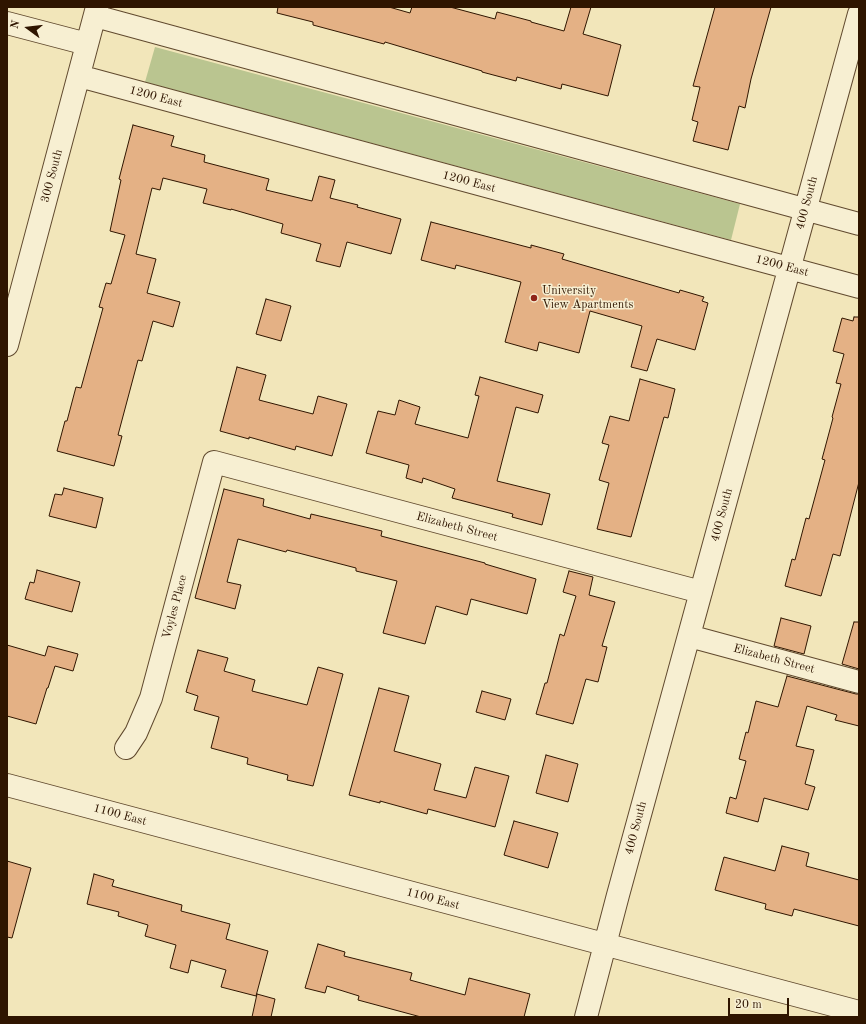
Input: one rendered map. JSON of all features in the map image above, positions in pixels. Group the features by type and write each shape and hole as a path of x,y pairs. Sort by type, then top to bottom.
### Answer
{"street":[{"name":"300 South","path":"7,345 96,11"},
{"path":"96,11 859,224"},
{"name":"400 South","path":"586,1017 859,14"},
{"path":"7,23 87,44"},
{"name":"1200 East","path":"79,76 859,288"},
{"name":"Elizabeth Street","path":"214,462 701,592"},
{"name":"Voyles Place","path":"126,748 136,733 150,698 214,462"},
{"name":"Elizabeth Street","path":"689,636 859,682"},
{"name":"1100 East","path":"7,785 859,1012"}],"green space":[{"path":"155,47 740,204 731,240 145,82"}],"building":[{"path":"278,7 389,7 410,13 412,7 450,7 495,19 497,12 564,31 571,7 591,7 583,34 621,45 608,96 562,84 561,89 517,77 516,81 482,72 385,42 384,44 313,25 313,22 277,13"},
{"path":"715,7 771,7 751,79 745,108 739,106 728,150 693,141 698,122 692,120 700,87 693,86"},
{"path":"133,125 174,136 171,146 205,155 204,162 269,179 266,190 312,201 319,176 335,180 330,198 358,205 357,207 401,219 391,254 347,242 340,267 316,261 321,244 281,233 283,224 231,209 203,203 207,189 163,178 160,190 152,188 136,254 156,259 147,293 180,302 173,327 153,321 142,361 138,360 118,435 122,436 114,466 57,451 76,387 81,388 103,308 99,307 106,283 111,284 125,235 110,231 121,180 119,179"},
{"path":"431,222 531,248 531,245 564,254 562,259 679,293 680,290 704,297 702,301 708,303 695,350 657,339 647,371 631,367 642,326 590,311 579,353 539,342 537,351 505,342 521,282 456,265 455,269 421,260"},
{"path":"266,299 291,306 281,341 256,334"},
{"path":"854,317 859,317 859,482 840,556 833,554 821,596 785,586 792,559 795,560 806,518 809,519 825,460 822,459 841,384 836,383 844,354 833,351 842,318 853,321"},
{"path":"237,367 266,375 259,400 313,414 318,396 347,404 332,456 296,446 295,450 249,437 249,439 220,431"},
{"path":"480,377 543,395 538,413 516,407 497,481 550,494 542,525 512,517 513,514 452,498 455,489 423,478 422,483 406,478 409,465 366,453 378,411 395,415 399,400 420,407 415,424 468,438 479,396 475,395"},
{"path":"640,379 675,389 668,418 664,417 631,537 597,529 609,483 599,480 609,445 602,443 610,416 629,421"},
{"path":"64,488 103,498 96,528 49,516 55,494 62,495"},
{"path":"224,489 264,499 263,506 310,519 311,514 382,531 381,536 485,563 536,579 527,614 471,599 467,615 436,606 425,644 383,633 397,581 356,571 356,568 238,539 227,582 241,585 235,609 195,598"},
{"path":"37,570 80,582 72,612 25,599 30,582 34,583"},
{"path":"569,571 593,577 589,595 615,602 602,646 607,647 598,682 586,679 573,724 536,714 545,683 547,683 560,634 564,636 576,596 563,592"},
{"path":"781,618 811,626 804,654 774,646"},
{"path":"854,622 859,622 859,669 842,664"},
{"path":"7,645 45,656 48,646 78,654 73,671 55,666 36,724 7,716"},
{"path":"198,650 228,658 224,671 255,680 252,691 307,705 318,667 343,674 313,786 287,780 288,775 247,764 248,758 211,748 219,717 194,710 198,696 186,692"},
{"path":"787,676 859,694 859,726 835,720 837,715 807,706 796,746 814,750 805,784 815,787 808,810 764,798 758,822 726,813 730,797 736,799 746,761 739,759 746,732 748,733 756,701 778,707"},
{"path":"379,688 409,696 394,751 441,764 434,790 466,798 475,767 509,776 495,827 428,809 427,814 380,801 380,803 349,795"},
{"path":"482,691 511,699 505,720 476,712"},
{"path":"546,755 578,764 568,802 536,793"},
{"path":"514,821 558,833 548,868 504,855"},
{"path":"782,846 809,853 806,866 859,880 859,926 794,909 792,916 765,909 766,904 715,890 724,857 775,871"},
{"path":"7,861 31,868 12,938 7,937"},
{"path":"94,874 114,880 112,886 182,905 181,911 230,924 226,939 268,951 256,996 221,987 226,970 191,960 188,973 170,968 176,945 145,936 148,925 118,916 119,912 87,904"},
{"path":"318,944 345,952 344,956 412,973 410,980 465,995 469,978 530,994 524,1017 421,1017 358,1000 359,996 327,986 325,993 305,988"},
{"path":"257,994 275,999 271,1017 252,1017"}],"place":[{"name":"University View Apartments","path":"534,298"}]}
